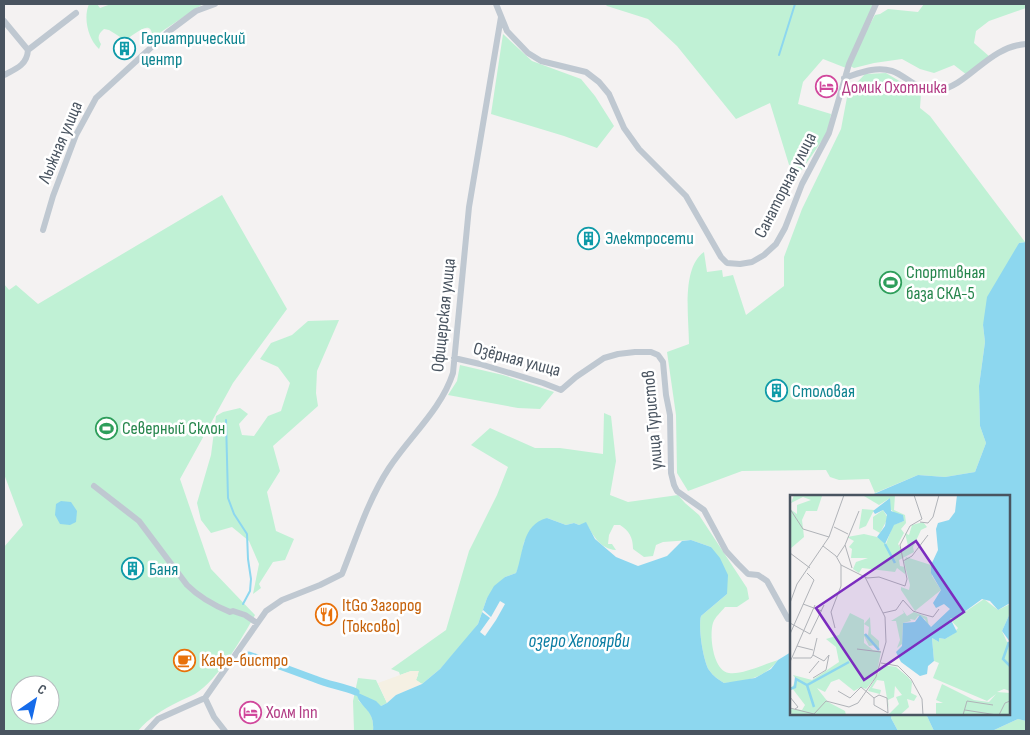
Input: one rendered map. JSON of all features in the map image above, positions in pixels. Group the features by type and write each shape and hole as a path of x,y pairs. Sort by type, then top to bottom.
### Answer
{"street":[{"name":"Лыжная улица","path":"43,230 53,196 76,134 96,98 168,32 196,11 215,4"},
{"name":"Санаторная улица","path":"496,4 507,31 528,53 541,61 586,72 599,82 609,94 624,128 638,149 686,196 721,257 728,263 740,264 752,262 764,255 776,244 785,228 802,184 829,133 844,78 876,4"},
{"path":"28,50 76,12"},
{"name":"Офицерская улица","path":"204,698 266,611 282,600 342,574 375,493 388,470 410,438 440,402 449,387 453,373 469,206 501,17"},
{"path":"4,21 28,50 28,56 24,64 4,75"},
{"path":"844,78 874,69 893,71 913,84 934,92 950,88 998,52 1018,44 1026,44"},
{"name":"Озёрная улица","path":"454,358 514,374 561,390 588,368 604,358 618,354 651,352"},
{"name":"улица Туристов","path":"651,352 658,355 663,362 670,415 671,473 677,491 704,510 726,552 748,574 758,575 767,580 788,619 790,619"},
{"path":"94,486 139,521 187,585 197,594 207,602 230,612 233,611 245,615 255,625"},
{"path":"147,731 158,719 204,698 214,717 225,731"}],"green space":[{"path":"89,4 97,4 100,8 111,4 203,4 152,38 149,28 142,29 125,40 104,29 99,36 101,44 99,49 89,34 86,16"},
{"path":"605,4 876,4 846,68 823,59 803,82 798,104 831,114 828,132 794,181 770,103 736,119 677,46 648,19"},
{"path":"924,4 1026,4 1026,8 989,21 976,31 974,43 990,57 967,75 954,65 934,73 920,69 902,59 854,68 850,66 875,15 888,9 918,12"},
{"path":"503,34 532,61 581,79 595,96 614,126 597,148 491,114"},
{"name":"Спортивная база СКА-5","path":"886,73 921,94 920,108 930,116 1025,242 1019,243 983,325 985,342 979,386 980,426 986,443 975,472 945,477 918,475 875,493 869,479 839,480 830,477 826,470 742,471 688,491 677,473 676,415 667,352 689,344 688,294 692,269 697,259 704,252 707,272 722,270 723,277 733,275 746,315 784,286 784,257 802,209 841,129 848,92 865,74"},
{"name":"Северный Склон","path":"222,195 287,309 233,383 180,479 211,569 255,615 229,658 204,688 156,715 138,731 4,731 4,547 23,525 4,474 4,284 9,290 16,285 38,304"},
{"path":"339,320 317,371 316,393 318,406 273,446 280,471 267,492 276,531 294,539 285,560 273,562 259,584 261,588 253,594 259,564 249,541 232,527 211,533 201,520 197,503 211,455 216,416 223,412 240,408 248,414 239,424 242,435 254,436 268,416 281,411 290,383 278,367 260,359 271,343 292,335 308,321"},
{"path":"460,365 503,375 554,392 540,409 518,408 448,395 457,381"},
{"path":"604,413 611,416 616,461 610,495 628,502 678,495 699,515 747,588 749,599 737,607 725,607 713,623 712,644 719,666 724,671 734,673 747,671 778,660 761,675 739,682 724,683 709,670 702,643 701,616 727,594 711,547 691,540 663,542 656,545 653,556 644,557 633,549 630,535 620,525 614,525 609,535 608,544 612,544 616,550 601,544 594,537 586,523 566,525 547,518 524,542 516,573 505,577 487,598 478,624 440,669 422,684 416,680 418,675 411,671 400,675 399,672 391,669 446,630 469,551 497,495 508,467 471,445 490,428 535,448 560,448 603,454"},
{"path":"358,678 376,680 387,703 381,706 358,700 370,714 373,721 373,731 354,731 353,701"},
{"path":"892,715 926,715 934,731 898,731 891,718"},
{"path":"1018,719 1026,721 1026,731 992,731"}],"sand":[{"path":"411,671 419,671 416,680 422,684 396,695 387,703 378,683"}],"water":[{"path":"1026,242 1026,721 1018,719 992,731 934,731 926,715 1010,715 1010,495 871,495 918,475 945,477 975,472 986,443 980,426 979,386 985,342 983,325 987,297 1019,243"},
{"path":"61,501 71,502 77,511 76,522 70,525 60,524 55,515 56,504"},
{"name":"озеро Хепоярви","path":"547,518 566,525 574,523 579,525 586,522 595,539 616,557 638,566 667,556 682,541 691,540 711,547 720,558 728,575 727,594 701,616 700,621 703,651 712,674 724,683 755,678 771,669 778,660 790,653 790,715 892,715 891,718 898,731 373,731 370,713 358,698 356,692 376,701 381,706 396,695 422,684 440,669 478,624 487,598 494,586 505,577 516,573 528,533 539,522"}],"pier":[{"path":"500,601 505,604 485,636 480,632 490,618 482,612 483,610 491,617"}],"waterway":[{"path":"779,55 795,4"},
{"path":"226,420 228,498 234,514 247,534 251,579 250,591 243,604"},
{"path":"249,655 356,692"}],"place":[{"name":"Гериатрический центр","path":"125,48"},
{"name":"Домик Охотника","path":"826,87"},
{"name":"Электросети","path":"589,238"},
{"name":"Спортивная база СКА-5","path":"890,282"},
{"name":"Столовая","path":"776,391"},
{"name":"Северный Склон","path":"106,428"},
{"name":"Баня","path":"133,569"},
{"name":"ItGo Загород (Токсово)","path":"326,615"},
{"name":"Кафе-бистро","path":"185,660"},
{"name":"Холм Inn","path":"250,712"}]}
